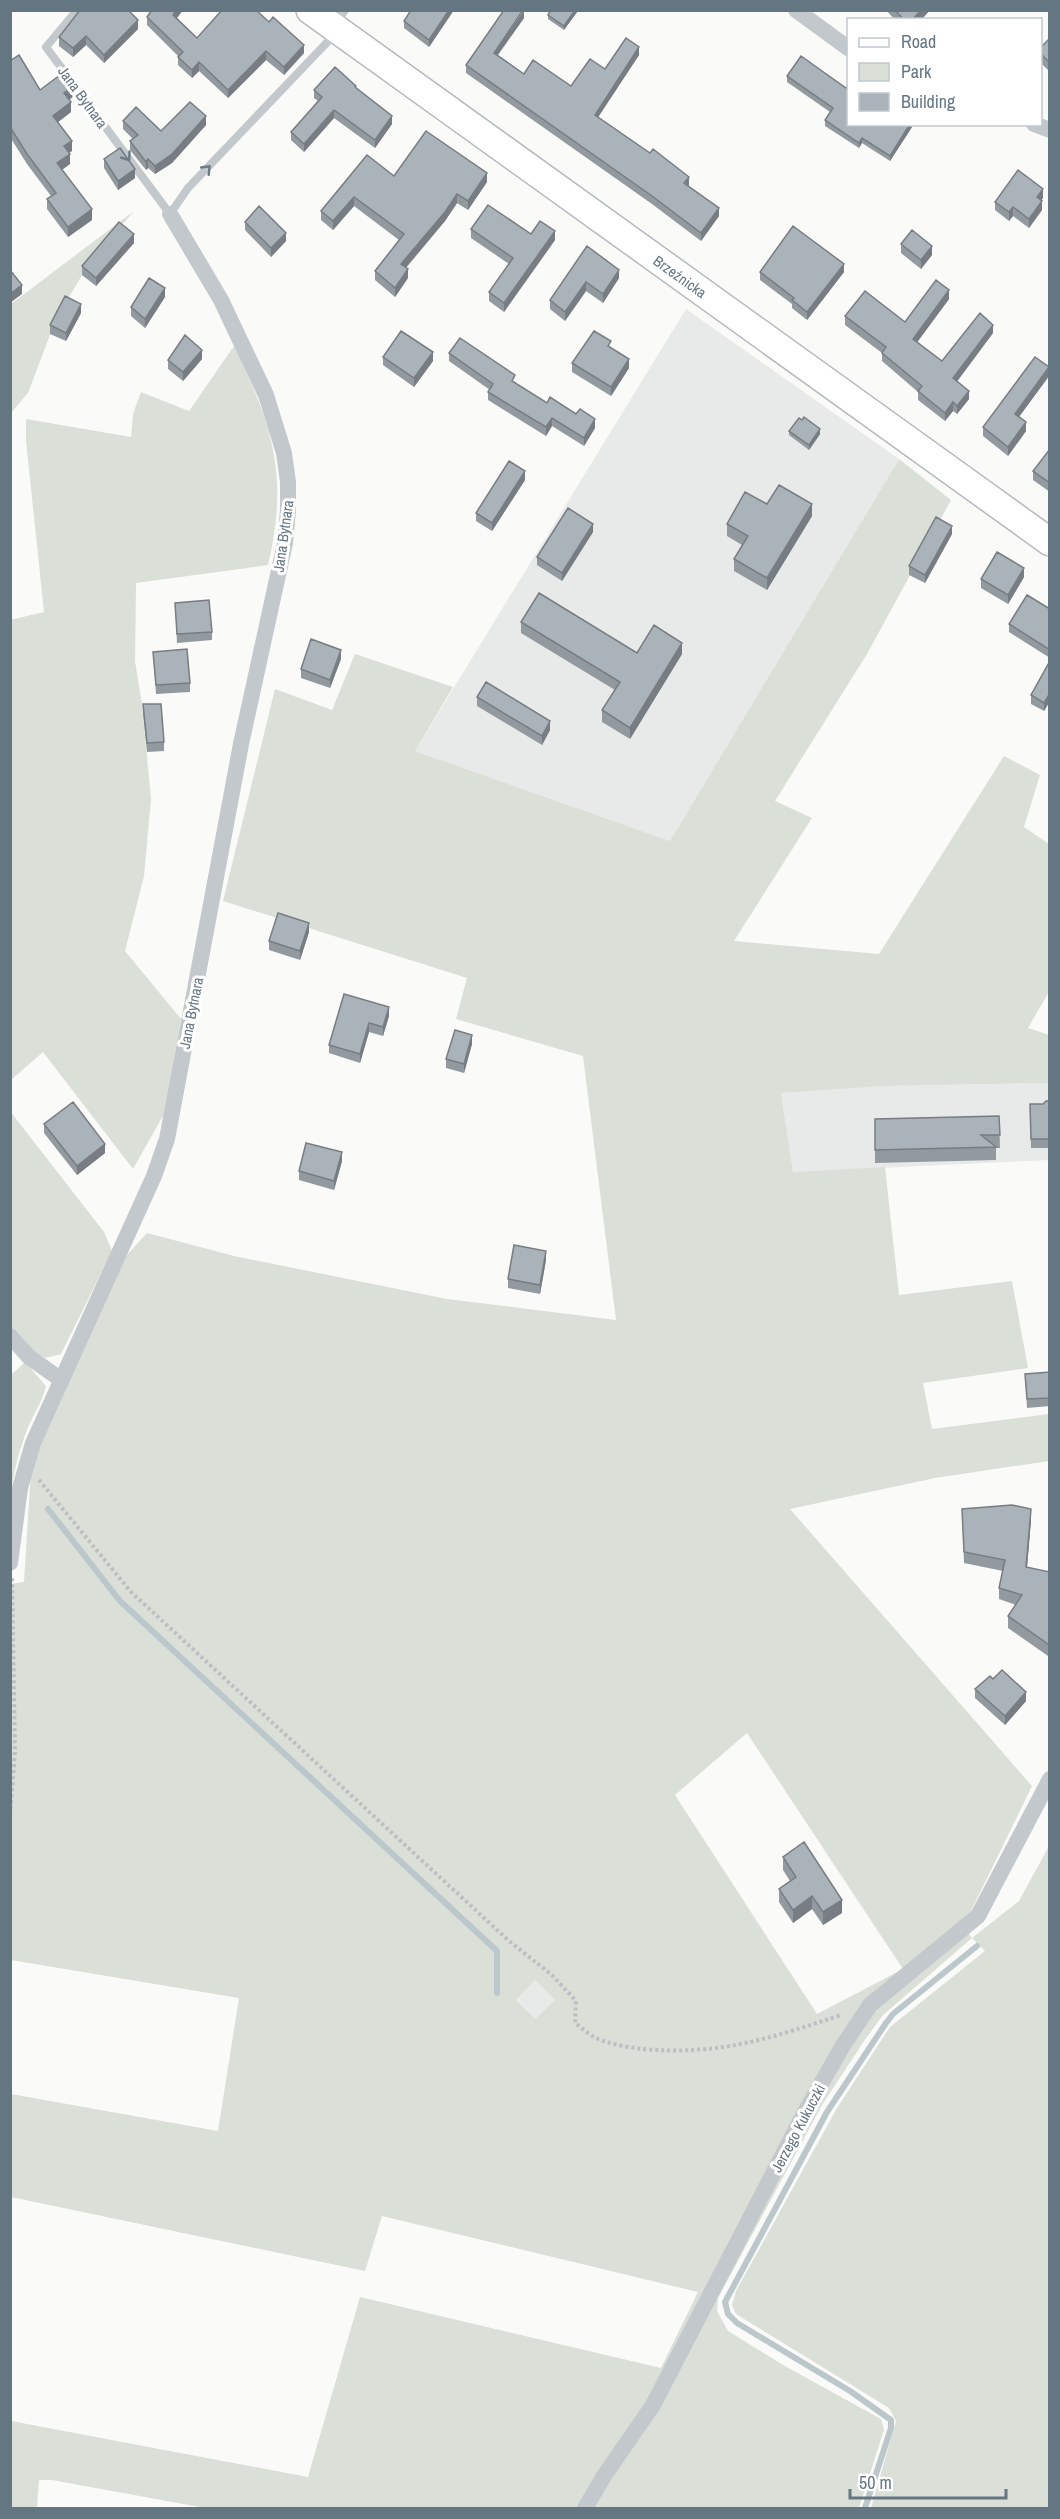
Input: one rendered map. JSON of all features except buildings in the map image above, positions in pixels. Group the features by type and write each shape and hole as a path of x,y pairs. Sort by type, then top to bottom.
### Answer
{"main road":[{"name":"Brzeźnicka","path":"310,10 339,23 1050,542"}],"street":[{"path":"796,10 847,47"},
{"name":"Jana Bytnara","path":"11,1562 20,1488 26,1464 60,1379 154,1176 167,1139 241,744 285,543 288,482 284,453 266,395 221,300 170,214"},
{"path":"10,1336 29,1357 60,1379"},
{"name":"Jerzego Kukuczki","path":"585,2508 653,2405 805,2112 842,2047 870,2006 978,1916 1050,1779"}],"lane":[{"name":"Jana Bytnara","path":"77,10 46,47 170,214"},
{"path":"170,214 189,188 339,23"}],"path":[{"path":"26,1464 131,1592 509,1941 552,1975 576,2001 575,2023 595,2037 627,2047 708,2050 748,2044 870,2006"},
{"path":"10,1815 15,1752 11,1562"}],"shaded area":[{"path":"686,309 899,459 670,841 415,751"},
{"path":"1050,1083 1049,1160 793,1172 781,1093 886,1086"},
{"path":"535,1980 555,2000 535,2020 516,2000"}],"green space":[{"path":"134,211 88,265 56,319 28,393 11,413 11,304"},
{"path":"234,346 259,402 274,452 277,505 268,565 136,583 135,661 142,704 151,799 144,876 125,951 181,1019 164,1114 133,1169 43,1052 11,1080 10,620 44,612 26,441 26,419 131,437 133,414 141,392 189,411"},
{"path":"899,459 951,500 867,654 775,801 812,818 734,941 879,954 1004,756 1040,775 1024,827 1049,844 1050,990 1028,1028 1049,1035 1049,1083 886,1086 781,1093 793,1172 885,1167 899,1295 1012,1281 1028,1368 923,1383 932,1429 1049,1414 1049,1461 935,1478 790,1509 1032,1786 970,1913 962,1924 972,1938 883,2015 864,2041 822,2105 718,2298 717,2311 728,2331 783,2365 881,2419 884,2430 859,2508 205,2508 52,2480 39,2480 37,2508 11,2508 11,2421 308,2477 360,2297 661,2368 698,2292 382,2216 365,2271 11,2197 11,2094 218,2131 239,1998 11,1960 10,1584 24,1582 31,1470 46,1426 126,1256 147,1233 234,1256 447,1299 616,1320 583,1056 456,1019 467,978 223,901 275,689 332,710 355,654 453,687 415,751 670,841","holes":["747,1733 903,1969 817,2014 675,1795","535,1980 555,2000 535,2019 516,2000"]},
{"path":"10,1111 104,1232 112,1251 61,1354 46,1358 34,1353 11,1328"},
{"path":"25,1362 46,1386 21,1446 11,1495 11,1375"},
{"path":"1049,1846 1049,2508 871,2508 896,2421 889,2408 736,2314 732,2305 736,2291 837,2108 890,2027 985,1951 972,1938 1019,1901"}],"waterway":[{"path":"48,1509 120,1601 497,1951 497,1993"},
{"path":"865,2508 891,2428 891,2420 850,2391 737,2323 728,2314 725,2302 827,2112 886,2023 893,2014 977,1946"}]}
